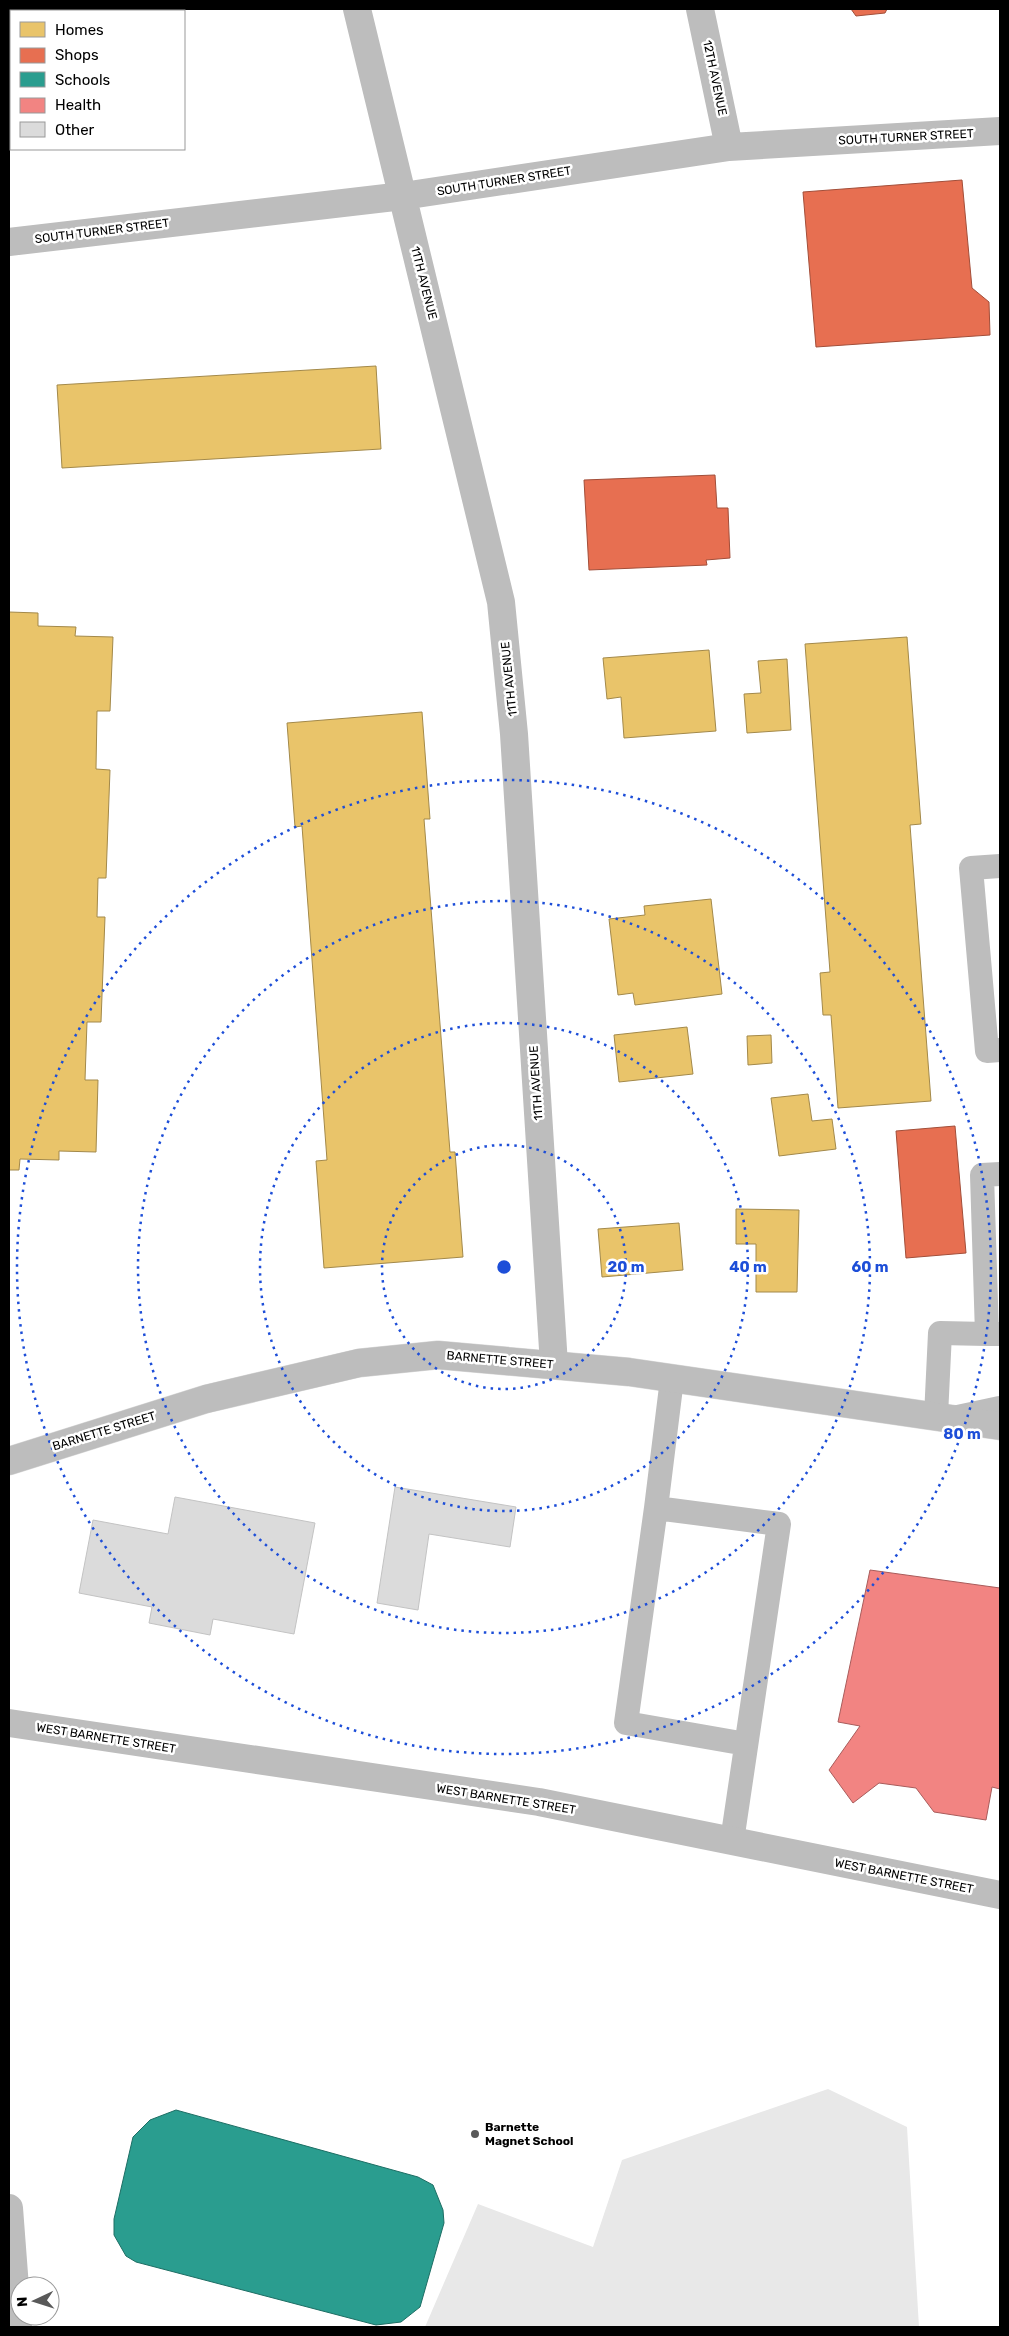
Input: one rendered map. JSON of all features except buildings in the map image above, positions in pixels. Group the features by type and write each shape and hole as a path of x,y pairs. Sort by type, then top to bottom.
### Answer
{"street":[{"name":"11TH AVENUE","path":"357,9 501,602 514,734 554,1365"},
{"name":"12TH AVENUE","path":"700,9 729,147"},
{"name":"SOUTH TURNER STREET","path":"9,242 402,196 729,147 1000,131"},
{"name":"BARNETTE STREET","path":"9,1461 206,1400 359,1363 438,1355 672,1378 1000,1426"},
{"path":"945,1418 1000,1410"},
{"name":"WEST BARNETTE STREET","path":"9,1723 539,1802 1000,1895"},
{"path":"9,2208 18,2327"}],"lane":[{"path":"1000,866 971,868 987,1051 1000,1050"},
{"path":"945,1418 940,1333 994,1334 982,1175 1000,1174"},
{"path":"672,1378 626,1723 746,1744"},
{"path":"656,1508 779,1524 732,1841"}],"shaded area":[{"path":"828,2089 907,2127 919,2327 425,2327 478,2204 593,2247 622,2160"}],"place":[{"name":"Barnette Magnet School","path":"475,2134"}]}
